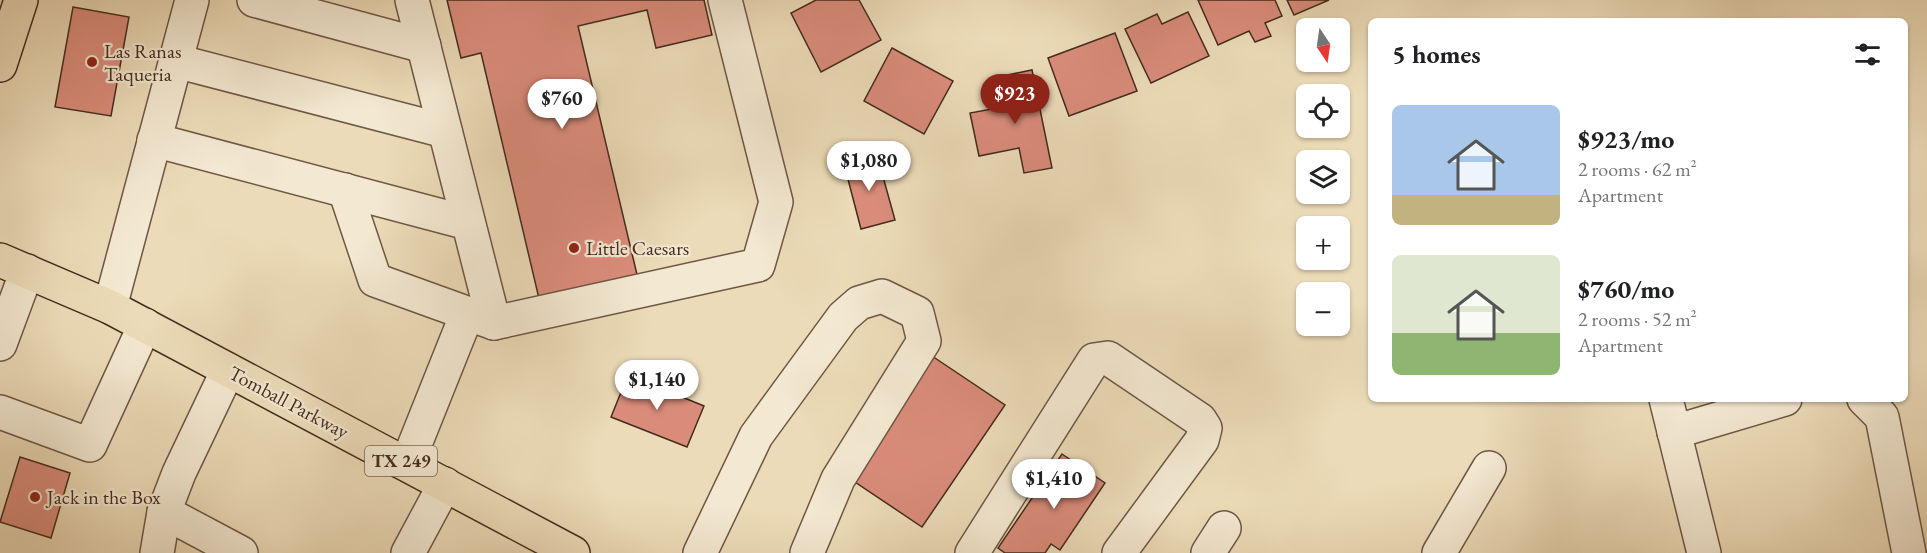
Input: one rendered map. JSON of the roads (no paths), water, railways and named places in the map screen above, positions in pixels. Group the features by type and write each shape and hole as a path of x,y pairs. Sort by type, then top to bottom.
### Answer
{"main road":[{"path":"0,65 21,0"},
{"name":"Tomball Parkway","path":"14,265 145,325 573,553"}],"lane":[{"path":"110,307 192,0"},
{"path":"254,0 424,46"},
{"path":"407,464 481,318 468,223 412,0"},
{"path":"345,190 375,280 481,318 758,265 776,202 725,0"},
{"path":"176,61 445,131"},
{"path":"154,140 468,223"},
{"path":"0,344 14,265"},
{"path":"700,553 756,436 843,317 859,303 882,296 917,313 924,341 838,478 807,553"},
{"path":"0,412 90,445 145,325"},
{"path":"972,553 1094,360 1108,358 1200,420 1205,428 1202,440 1119,553"},
{"path":"158,553 164,512 178,472 228,370"},
{"path":"1667,402 1704,553"},
{"path":"1674,432 1775,402"},
{"path":"1867,402 1882,417 1910,553"},
{"path":"1440,553 1490,468"},
{"path":"408,553 445,484"},
{"path":"164,512 241,553"}],"place":[{"name":"Las Ranas Taqueria","path":"92,62"},
{"name":"Little Caesars","path":"574,248"},
{"name":"Jack in the Box","path":"35,497"}]}
